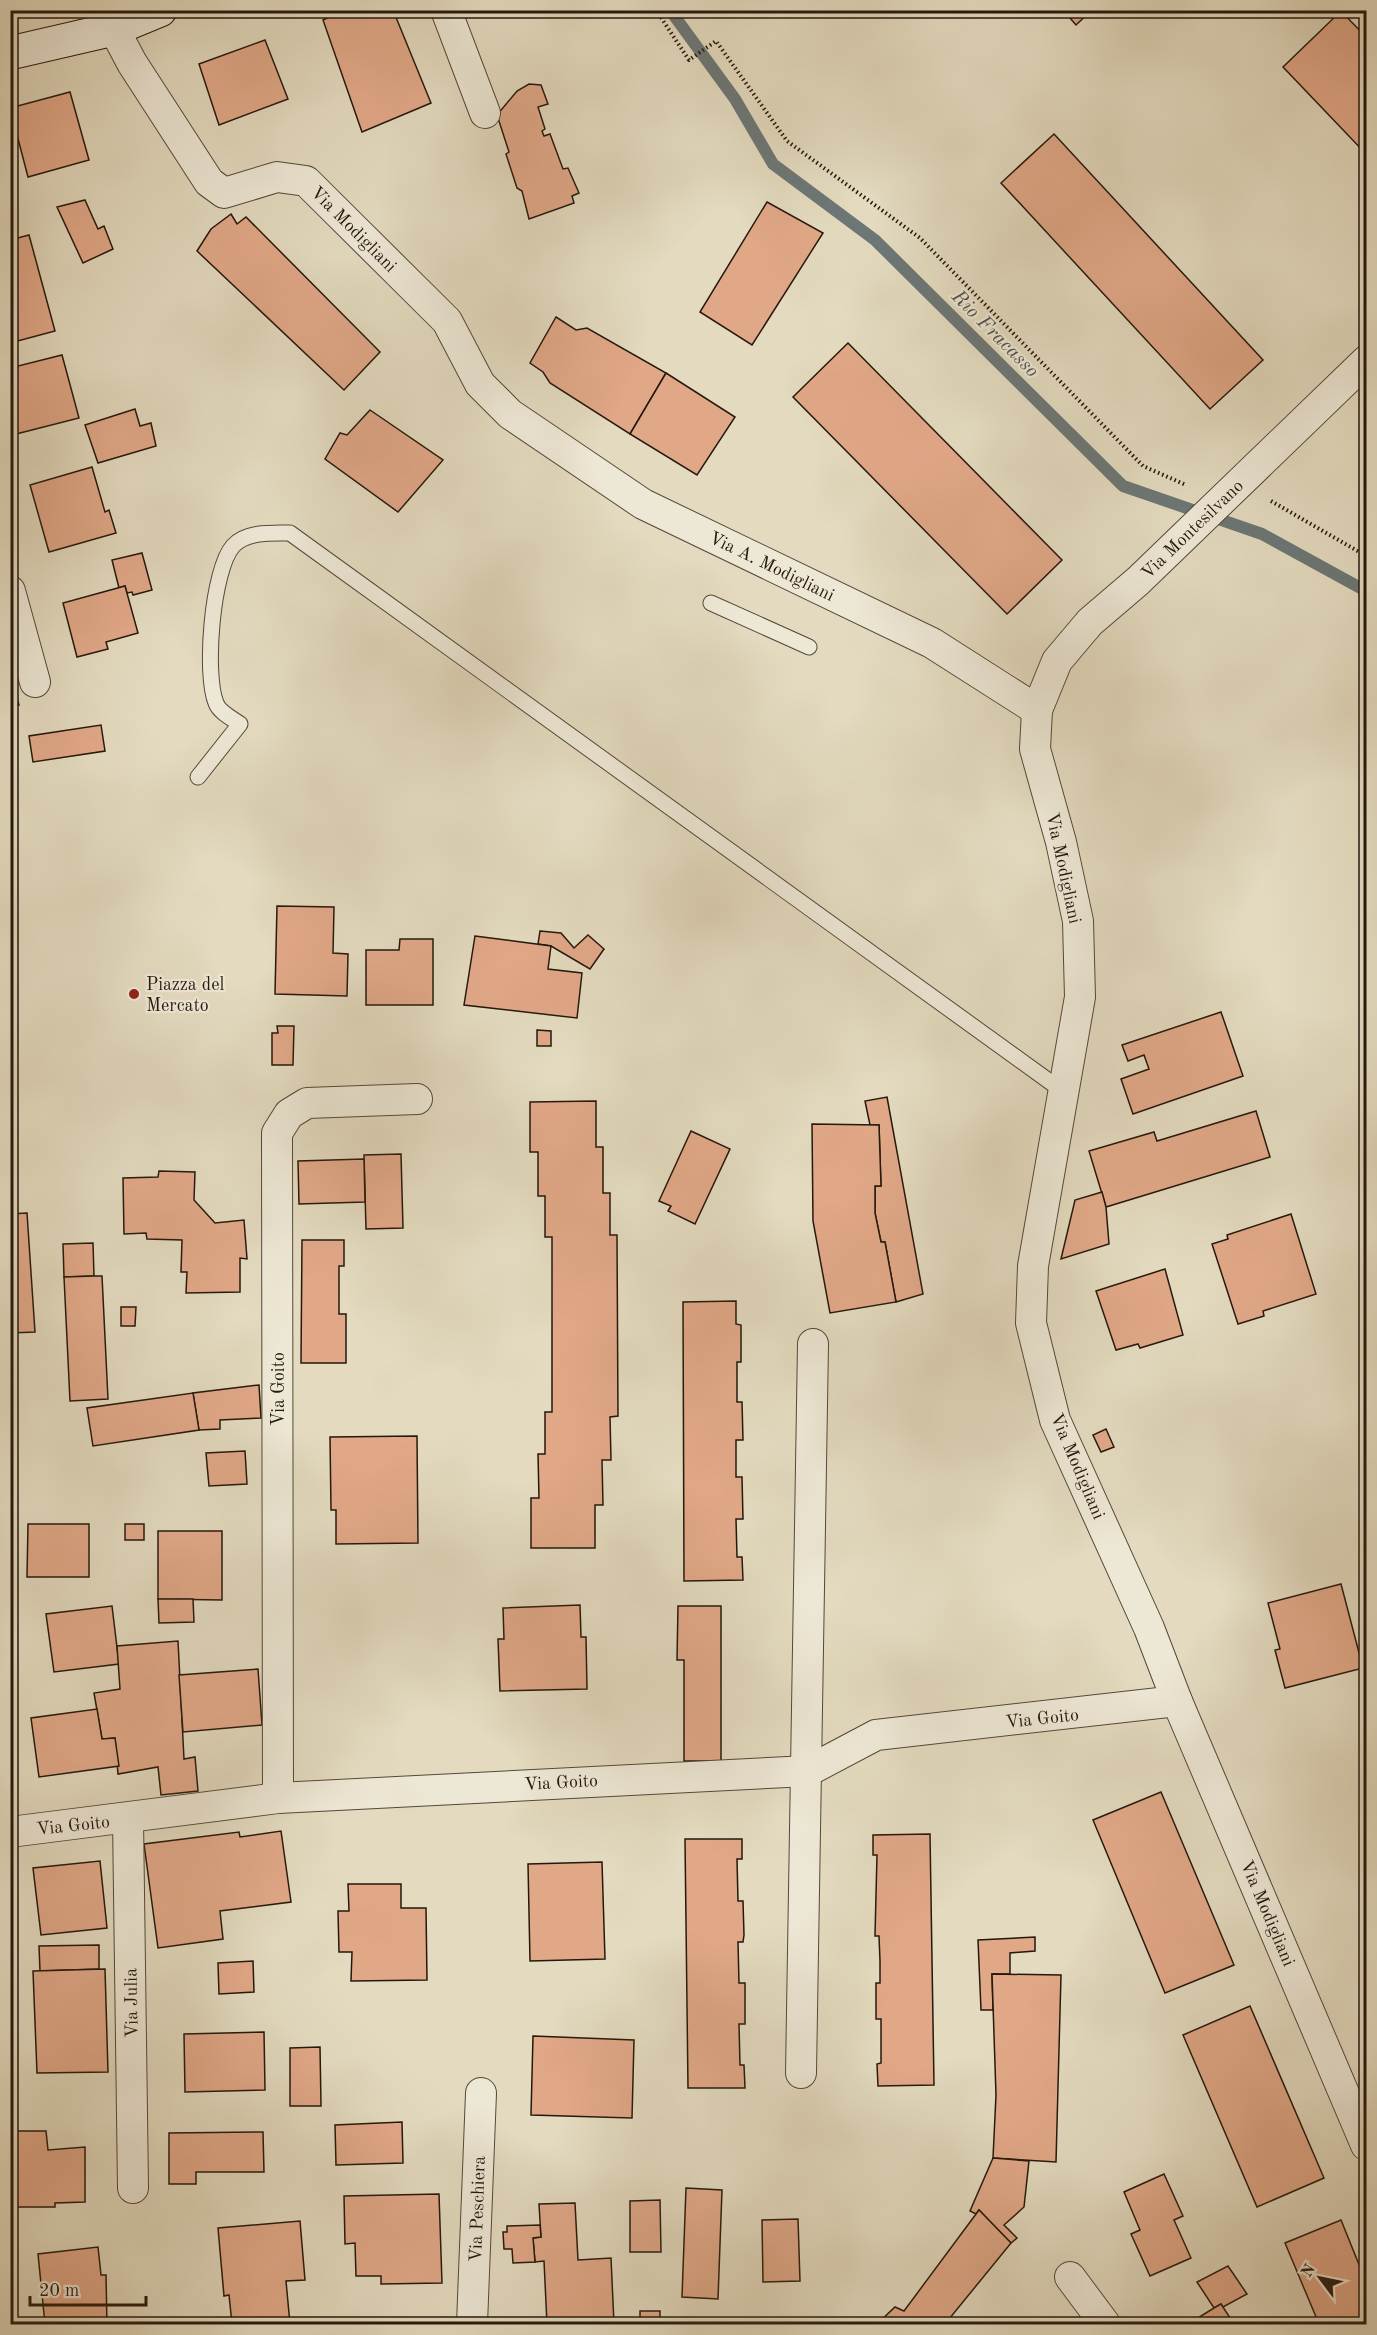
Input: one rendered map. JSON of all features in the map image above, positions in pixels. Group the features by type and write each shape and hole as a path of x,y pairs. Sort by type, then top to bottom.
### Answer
{"main road":[{"path":"10,53 114,29 160,10"}],"street":[{"path":"446,10 485,113"},
{"name":"Via Modigliani","path":"114,29 132,63 209,182 224,193 277,177 306,181 447,321 480,384 510,414"},
{"name":"Via Montesilvano","path":"1037,710 1057,661 1090,622 1180,540 1366,361"},
{"name":"Via A. Modigliani","path":"510,414 643,504 932,643 1037,710"},
{"path":"10,591 35,682"},
{"name":"Via Modigliani","path":"1037,710 1035,749 1061,842 1078,921 1080,997 1033,1266 1031,1323 1055,1420 1149,1628 1177,1701 1366,2145"},
{"name":"Via Goito","path":"278,1798 278,1133 289,1114 307,1103 417,1099"},
{"path":"801,2073 808,1771 813,1344"},
{"name":"Via Goito","path":"10,1832 128,1819 278,1798 407,1789 808,1771 876,1735 1177,1701"},
{"name":"Via Julia","path":"128,1819 133,2188"},
{"name":"Via Peschiera","path":"472,2325 482,2093"},
{"path":"1070,2277 1105,2325"}],"lane":[{"path":"198,777 240,724 216,706 209,680 217,582 223,562 234,544 249,537 257,534 290,533 1064,1092"},
{"path":"711,603 809,647"}],"path":[{"path":"656,10 689,60 716,41 787,141 920,238 1143,466 1201,491 1240,483 1366,556"}],"building":[{"path":"344,10 393,10 431,103 362,132 323,20"},
{"path":"1063,10 1092,10 1076,25"},
{"path":"1341,11 1366,37 1366,154 1283,67"},
{"path":"265,40 288,99 219,125 199,64"},
{"path":"529,84 541,85 548,104 538,107 545,129 542,131 544,136 550,134 563,169 568,168 579,193 572,196 574,203 529,219 522,191 517,188 506,154 509,152 497,115 517,91"},
{"path":"70,92 89,160 28,177 10,108"},
{"path":"1054,134 1263,360 1210,409 1001,183"},
{"path":"85,200 98,229 104,226 113,249 83,263 57,207"},
{"path":"767,202 823,233 752,345 700,312"},
{"path":"231,214 237,224 246,217 380,352 344,390 197,251 211,229"},
{"path":"29,235 55,331 10,343 10,240"},
{"path":"556,317 576,330 587,328 666,373 630,434 550,383 543,372 530,363"},
{"path":"848,343 1062,560 1007,614 793,397"},
{"path":"62,355 79,418 16,434 10,411 10,368"},
{"path":"666,373 735,417 697,475 630,434"},
{"path":"135,409 140,426 151,423 156,446 98,463 85,425"},
{"path":"370,410 443,460 398,512 325,459 340,433 347,435"},
{"path":"92,467 105,512 109,510 116,533 49,552 30,485"},
{"path":"142,553 152,590 133,595 132,592 127,593 125,586 119,588 112,560"},
{"path":"125,586 138,633 106,642 108,649 77,657 63,603"},
{"path":"10,674 19,705 10,708"},
{"path":"101,725 105,751 33,762 29,736"},
{"path":"277,906 334,907 333,953 348,954 347,996 275,994"},
{"path":"540,931 561,933 574,948 588,935 604,949 590,969 551,946 538,944"},
{"path":"475,936 551,946 548,969 582,973 577,1018 464,1005"},
{"path":"400,939 433,939 433,1005 366,1005 366,950 399,950"},
{"path":"1221,1012 1243,1076 1133,1114 1121,1079 1149,1069 1144,1055 1128,1061 1122,1045"},
{"path":"277,1026 294,1026 293,1065 272,1065 272,1033 278,1033"},
{"path":"537,1030 551,1031 551,1046 537,1046"},
{"path":"887,1097 923,1294 896,1302 885,1242 881,1242 875,1213 875,1186 881,1186 879,1125 870,1125 865,1101"},
{"path":"596,1101 596,1147 603,1147 603,1193 610,1193 610,1235 617,1235 618,1416 610,1417 611,1460 602,1460 603,1505 595,1505 595,1548 531,1548 531,1498 539,1498 538,1454 545,1454 545,1412 552,1412 552,1237 545,1237 545,1196 538,1196 538,1152 530,1152 530,1102"},
{"path":"1256,1111 1270,1157 1106,1207 1089,1151 1154,1132 1157,1141"},
{"path":"812,1124 879,1125 881,1186 875,1186 875,1213 881,1242 885,1242 896,1302 830,1313 813,1221"},
{"path":"691,1131 730,1149 695,1224 668,1211 671,1206 659,1201"},
{"path":"401,1154 403,1228 366,1229 364,1155"},
{"path":"364,1159 365,1202 299,1204 298,1161"},
{"path":"159,1171 195,1172 194,1200 215,1223 244,1220 247,1259 240,1258 240,1292 186,1293 187,1272 181,1272 182,1240 147,1239 146,1233 124,1234 123,1178 158,1177"},
{"path":"1102,1192 1106,1207 1109,1244 1061,1259 1075,1200"},
{"path":"27,1213 35,1332 10,1333 10,1214"},
{"path":"1291,1214 1316,1294 1263,1311 1264,1316 1238,1324 1212,1244 1228,1239 1227,1235"},
{"path":"302,1240 344,1240 344,1266 339,1266 339,1314 346,1314 346,1363 301,1363"},
{"path":"93,1243 94,1276 64,1277 63,1244"},
{"path":"1165,1269 1183,1335 1140,1348 1138,1344 1116,1350 1096,1291"},
{"path":"102,1276 108,1399 70,1401 64,1277"},
{"path":"736,1301 736,1324 741,1325 741,1362 737,1362 737,1402 742,1402 743,1440 736,1440 736,1477 742,1477 743,1519 736,1519 737,1557 742,1557 743,1580 684,1581 683,1302"},
{"path":"121,1307 136,1307 135,1326 121,1326"},
{"path":"259,1385 261,1418 220,1420 220,1429 199,1430 193,1393"},
{"path":"193,1393 199,1430 93,1446 87,1408"},
{"path":"1106,1429 1114,1447 1101,1452 1093,1435"},
{"path":"417,1436 418,1543 336,1544 336,1510 331,1510 330,1437"},
{"path":"245,1451 247,1484 209,1486 206,1453"},
{"path":"28,1524 89,1524 89,1577 27,1577"},
{"path":"125,1524 144,1524 144,1540 125,1540"},
{"path":"158,1531 222,1531 222,1600 158,1599"},
{"path":"1341,1584 1363,1668 1285,1688 1275,1650 1280,1649 1268,1603"},
{"path":"158,1599 193,1599 194,1622 159,1623"},
{"path":"580,1605 581,1637 586,1637 587,1689 500,1691 498,1639 504,1639 503,1608"},
{"path":"112,1606 119,1664 54,1672 46,1614"},
{"path":"678,1606 721,1606 721,1761 684,1761 684,1660 677,1660"},
{"path":"178,1641 184,1759 195,1757 198,1791 161,1795 158,1767 118,1774 115,1738 102,1739 94,1693 120,1689 117,1646"},
{"path":"258,1669 262,1725 183,1732 179,1675"},
{"path":"97,1709 102,1739 115,1738 119,1766 39,1777 31,1718"},
{"path":"1161,1792 1234,1965 1165,1993 1093,1820"},
{"path":"281,1831 291,1902 220,1911 223,1939 158,1948 144,1844 239,1832 240,1837"},
{"path":"930,1834 934,2085 878,2086 877,2064 881,2063 881,2019 876,2019 876,1983 880,1983 880,1961 879,1936 875,1936 877,1855 873,1855 873,1835"},
{"path":"685,1839 742,1839 742,1859 737,1859 738,1901 743,1901 744,1935 743,1942 738,1942 739,1983 745,1983 745,2024 739,2024 740,2065 744,2065 745,2088 688,2088"},
{"path":"100,1861 107,1928 41,1935 33,1868"},
{"path":"602,1862 605,1959 530,1961 528,1864"},
{"path":"348,1884 401,1884 401,1908 426,1908 427,1980 351,1981 352,1952 339,1952 338,1911 349,1911"},
{"path":"1035,1937 1035,1951 1010,1953 1010,1974 992,1974 993,2010 981,2010 978,1940"},
{"path":"99,1945 99,1969 40,1971 39,1946"},
{"path":"253,1961 254,1992 219,1994 218,1963"},
{"path":"105,1969 108,2072 37,2073 33,1971"},
{"path":"992,1974 1061,1975 1056,2162 993,2158 996,2095"},
{"path":"1250,2006 1324,2178 1257,2207 1183,2035"},
{"path":"264,2032 265,2090 185,2092 184,2034"},
{"path":"533,2036 634,2040 632,2118 531,2115"},
{"path":"320,2047 321,2106 290,2106 290,2048"},
{"path":"402,2122 403,2163 336,2165 335,2125"},
{"path":"10,2131 46,2131 48,2150 85,2147 85,2202 55,2203 55,2207 10,2207"},
{"path":"263,2132 264,2172 196,2172 196,2184 169,2184 169,2133"},
{"path":"993,2158 1029,2161 1024,2207 1004,2225 1017,2238 1011,2243 979,2210 976,2214 970,2211"},
{"path":"1164,2174 1183,2216 1174,2220 1191,2258 1150,2276 1131,2234 1140,2230 1124,2192"},
{"path":"686,2188 722,2190 718,2299 682,2297"},
{"path":"439,2194 442,2283 381,2284 381,2276 356,2276 355,2243 345,2244 344,2196"},
{"path":"660,2200 661,2252 630,2252 630,2201"},
{"path":"575,2203 578,2260 611,2258 614,2324 547,2324 544,2261 535,2262 533,2238 541,2237 539,2204"},
{"path":"979,2210 1011,2243 945,2324 877,2324 895,2307 904,2311"},
{"path":"798,2219 800,2281 763,2282 762,2220"},
{"path":"1341,2220 1366,2282 1366,2324 1319,2324 1285,2243"},
{"path":"300,2221 305,2280 286,2281 290,2324 232,2324 229,2295 224,2296 218,2228"},
{"path":"540,2225 541,2237 533,2238 535,2262 513,2263 512,2249 504,2249 503,2232 507,2232 507,2226"},
{"path":"10,2229 16,2261 10,2261"},
{"path":"98,2247 101,2275 106,2275 107,2324 45,2324 38,2254"},
{"path":"1228,2266 1247,2294 1223,2307 1221,2304 1214,2308 1197,2282"},
{"path":"1221,2304 1234,2324 1188,2324 1214,2308"},
{"path":"640,2311 660,2311 660,2324 640,2324"}],"waterway":[{"name":"Rio Fracasso","path":"670,10 735,99 773,164 875,240 1123,486 1262,534 1366,591"}],"place":[{"name":"Piazza del Mercato","path":"134,994"}]}
